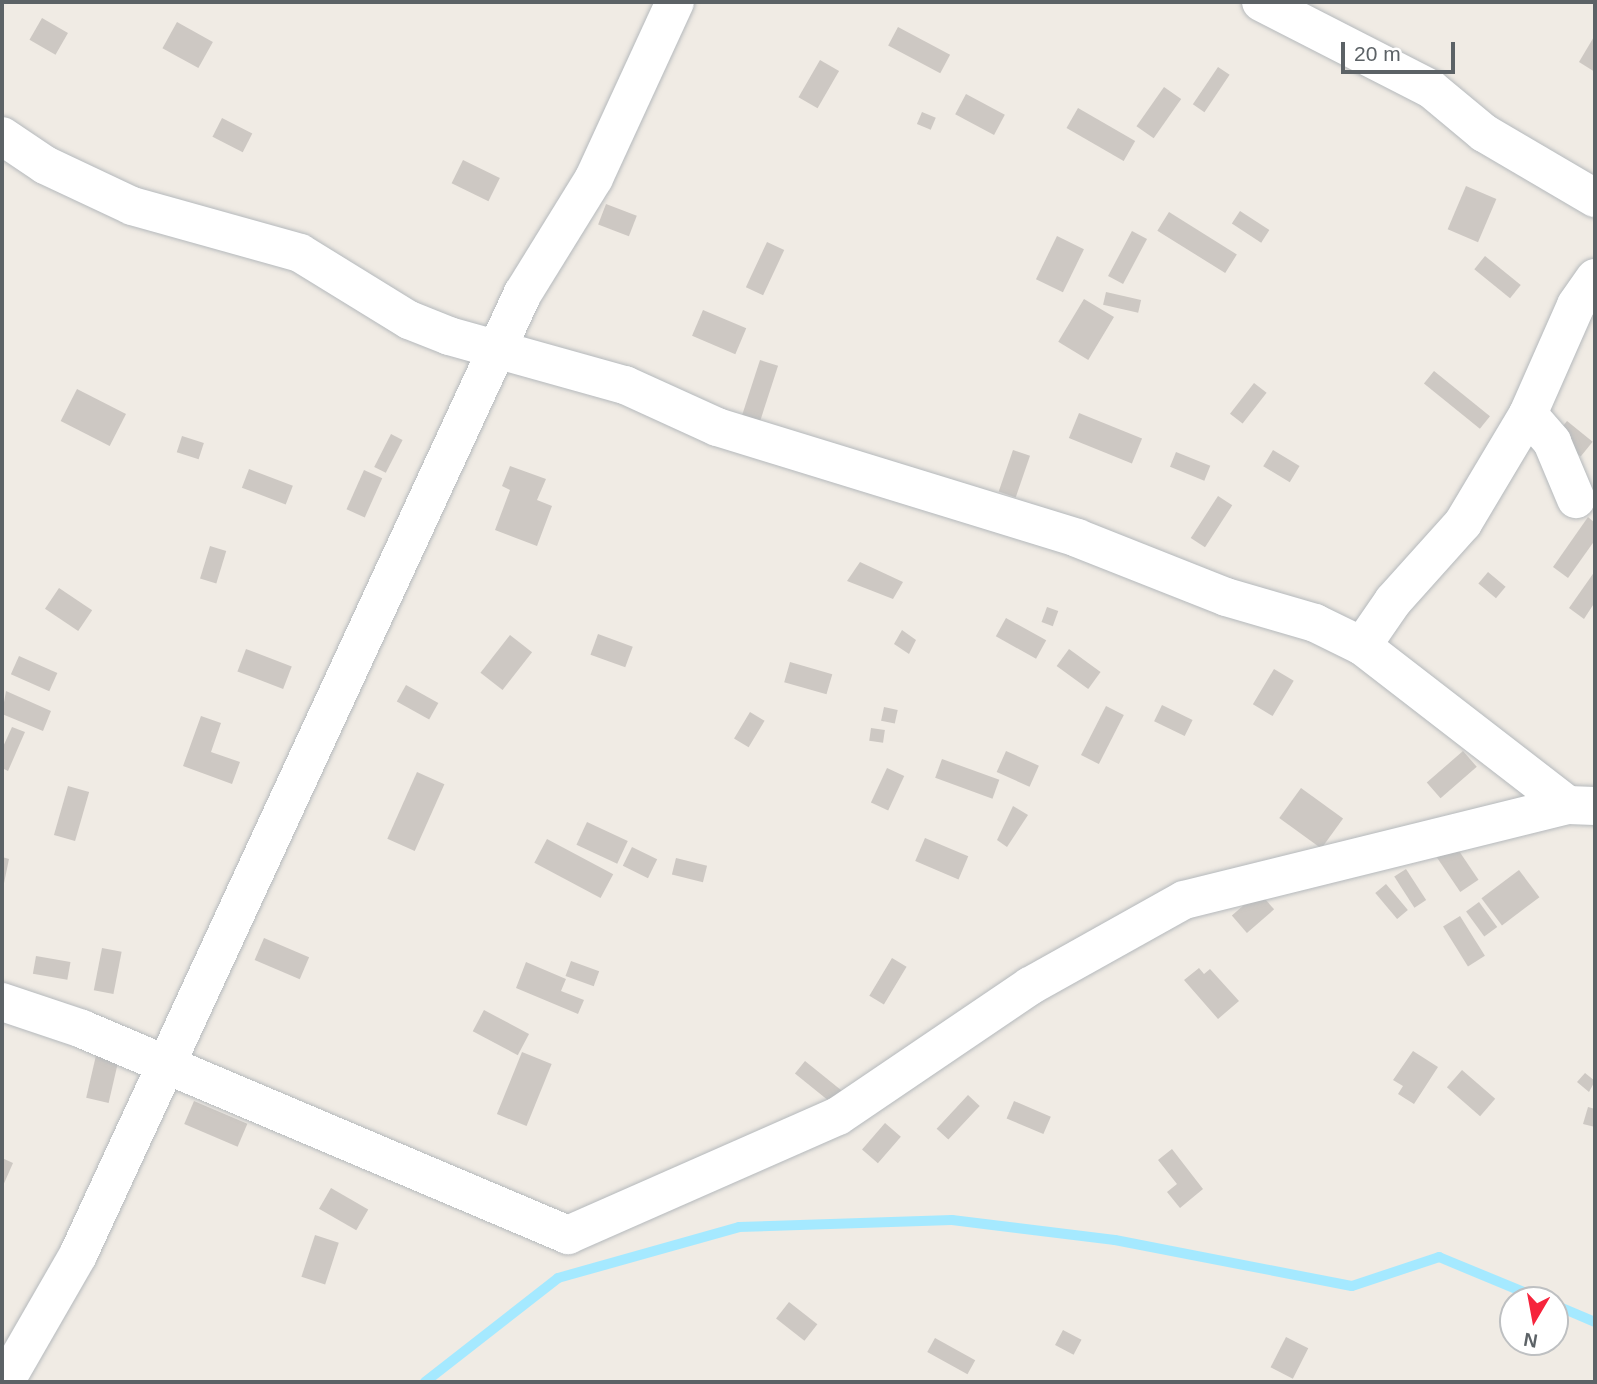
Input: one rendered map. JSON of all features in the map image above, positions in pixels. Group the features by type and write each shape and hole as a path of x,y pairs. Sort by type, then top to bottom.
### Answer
{"street":[{"path":"5,1382 78,1255 530,281 594,178 676,2"},
{"path":"1261,2 1431,89 1484,134 1595,198"},
{"path":"2,136 45,165 132,206 300,253 409,320 499,351 625,385 716,427 1077,538 1226,597 1315,623 1362,646 1582,806"},
{"path":"1362,646 1393,601 1463,523 1528,415 1576,305 1595,278"},
{"path":"1528,415 1552,442 1576,499"},
{"path":"2,1002 82,1029 163,1067 568,1235 838,1116 1030,986 1184,900 1582,806"}],"building":[{"path":"42,18 68,33 55,55 30,40"},
{"path":"177,22 213,42 198,68 162,48"},
{"path":"898,27 950,55 940,73 888,46"},
{"path":"1595,35 1595,72 1579,62"},
{"path":"820,60 839,71 818,108 798,97"},
{"path":"1218,67 1230,75 1204,112 1193,104"},
{"path":"1164,87 1181,99 1154,138 1136,126"},
{"path":"966,94 1005,115 994,135 955,114"},
{"path":"1078,108 1135,141 1124,161 1066,128"},
{"path":"922,112 936,118 931,130 917,124"},
{"path":"222,118 252,133 243,152 212,137"},
{"path":"463,160 500,178 488,201 452,183"},
{"path":"1466,186 1496,199 1478,242 1448,229"},
{"path":"606,204 637,216 629,236 598,225"},
{"path":"1240,211 1269,230 1261,243 1232,224"},
{"path":"1169,212 1237,254 1225,273 1157,231"},
{"path":"1132,231 1147,239 1123,284 1108,276"},
{"path":"1057,236 1084,249 1063,292 1036,279"},
{"path":"767,242 784,250 763,295 746,287"},
{"path":"1485,256 1521,285 1510,298 1474,269"},
{"path":"1106,292 1141,300 1138,313 1103,305"},
{"path":"1084,299 1114,317 1088,360 1058,342"},
{"path":"703,310 746,328 735,354 692,336"},
{"path":"760,360 778,366 760,421 742,415"},
{"path":"1434,371 1490,416 1480,429 1424,383"},
{"path":"1254,383 1267,393 1243,424 1230,414"},
{"path":"77,389 126,414 110,446 61,421"},
{"path":"1079,413 1142,438 1132,464 1069,438"},
{"path":"1567,421 1593,442 1581,457 1555,436"},
{"path":"391,434 403,440 386,473 374,467"},
{"path":"182,436 204,443 199,459 177,452"},
{"path":"1013,450 1030,456 1016,497 999,492"},
{"path":"1273,450 1300,466 1290,482 1263,466"},
{"path":"1176,452 1210,466 1204,481 1170,467"},
{"path":"510,466 546,479 537,500 552,506 537,546 495,530 510,490 502,486"},
{"path":"249,469 293,486 286,505 242,488"},
{"path":"364,470 382,478 365,517 347,509"},
{"path":"1218,496 1232,505 1205,547 1191,538"},
{"path":"1588,517 1595,523 1595,540 1568,578 1553,567"},
{"path":"210,546 226,551 216,583 200,579"},
{"path":"860,562 903,582 893,599 847,581"},
{"path":"1595,571 1595,602 1584,619 1569,608"},
{"path":"1488,572 1506,587 1496,598 1478,583"},
{"path":"59,588 92,610 78,631 45,609"},
{"path":"1047,607 1058,611 1053,626 1042,622"},
{"path":"1006,618 1046,640 1036,659 996,636"},
{"path":"902,630 916,640 909,654 894,644"},
{"path":"598,634 633,647 625,667 590,655"},
{"path":"510,635 532,652 503,690 480,673"},
{"path":"246,649 292,667 283,689 237,671"},
{"path":"1069,649 1101,672 1088,689 1057,666"},
{"path":"19,656 57,673 49,691 11,674"},
{"path":"790,662 832,674 827,694 784,682"},
{"path":"1274,669 1294,681 1273,716 1253,704"},
{"path":"406,685 438,703 429,720 397,702"},
{"path":"6,691 51,711 43,731 2,714"},
{"path":"1162,705 1193,720 1185,736 1154,721"},
{"path":"1106,706 1124,715 1099,764 1081,755"},
{"path":"884,707 898,710 895,724 881,721"},
{"path":"750,712 765,721 749,747 734,739"},
{"path":"201,716 221,723 211,752 240,762 232,784 183,766"},
{"path":"12,727 25,732 8,771 2,768 2,749"},
{"path":"871,728 885,730 883,743 869,741"},
{"path":"1006,751 1039,766 1030,787 997,772"},
{"path":"1463,751 1477,767 1441,798 1427,782"},
{"path":"942,759 999,780 992,799 935,778"},
{"path":"887,768 904,776 888,810 871,802"},
{"path":"417,772 444,784 415,851 387,839"},
{"path":"68,786 89,792 75,841 54,835"},
{"path":"1301,788 1343,819 1321,848 1279,818"},
{"path":"1013,806 1028,815 1007,847 997,840"},
{"path":"587,822 628,841 617,864 576,845"},
{"path":"925,838 968,856 958,879 915,861"},
{"path":"547,839 613,874 601,898 534,863"},
{"path":"1455,845 1478,880 1460,892 1437,857"},
{"path":"632,847 657,859 648,878 623,866"},
{"path":"2,857 9,859 3,888 2,888"},
{"path":"676,858 707,866 703,882 672,874"},
{"path":"1406,869 1426,900 1414,908 1394,877"},
{"path":"1519,870 1539,897 1502,925 1481,898"},
{"path":"1386,884 1408,910 1397,919 1375,893"},
{"path":"1259,892 1274,909 1247,933 1232,916"},
{"path":"1479,902 1497,927 1484,936 1466,911"},
{"path":"1460,916 1485,956 1468,966 1443,927"},
{"path":"264,938 309,957 300,979 255,960"},
{"path":"102,948 122,952 113,994 94,990"},
{"path":"36,956 70,962 67,980 33,974"},
{"path":"892,958 907,967 884,1004 869,996"},
{"path":"571,961 599,971 594,986 566,976"},
{"path":"526,962 566,979 561,991 584,1000 578,1014 516,988"},
{"path":"1199,968 1204,974 1210,969 1239,1001 1218,1019 1184,980"},
{"path":"484,1010 529,1034 518,1055 473,1031"},
{"path":"97,1051 119,1056 109,1103 86,1098"},
{"path":"1413,1051 1438,1067 1414,1104 1398,1094 1403,1086 1393,1080"},
{"path":"522,1052 552,1064 527,1126 497,1114"},
{"path":"805,1061 843,1092 833,1104 795,1073"},
{"path":"1462,1070 1495,1099 1480,1116 1447,1087"},
{"path":"1585,1073 1595,1081 1589,1092 1577,1082"},
{"path":"968,1095 980,1106 948,1140 937,1129"},
{"path":"194,1101 247,1124 238,1147 184,1124"},
{"path":"1014,1101 1051,1117 1043,1134 1007,1118"},
{"path":"1588,1107 1595,1109 1595,1127 1583,1124"},
{"path":"885,1123 901,1137 878,1163 862,1149"},
{"path":"1172,1149 1203,1189 1180,1208 1167,1192 1177,1184 1158,1160"},
{"path":"2,1158 13,1163 2,1188"},
{"path":"331,1188 368,1210 356,1230 319,1209"},
{"path":"315,1235 339,1243 325,1285 301,1277"},
{"path":"789,1302 817,1324 804,1341 776,1319"},
{"path":"1063,1330 1082,1340 1074,1355 1055,1345"},
{"path":"1286,1337 1308,1348 1293,1379 1271,1367"},
{"path":"935,1338 975,1360 967,1374 927,1352"}],"waterway":[{"path":"425,1382 558,1278 739,1227 952,1220 1115,1240 1352,1286 1439,1257 1509,1286"},
{"path":"1569,1311 1595,1322"}]}
